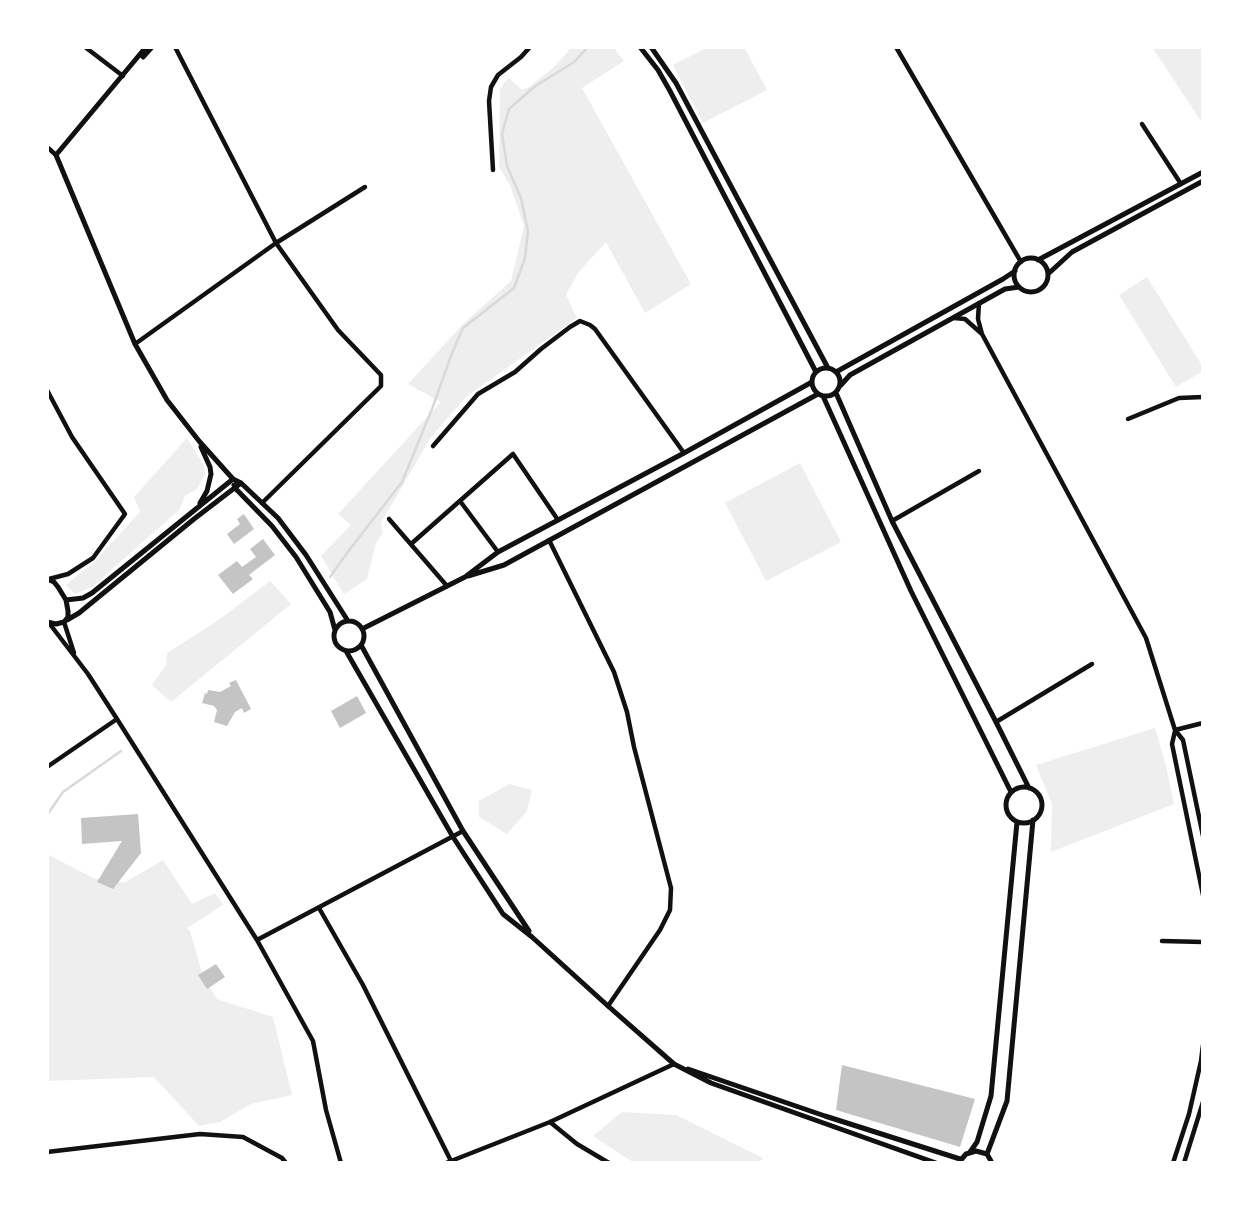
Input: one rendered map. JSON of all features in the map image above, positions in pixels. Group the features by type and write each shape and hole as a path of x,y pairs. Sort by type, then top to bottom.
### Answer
{"street":[{"path":"85,47 123,76"},
{"path":"56,155 146,47"},
{"path":"123,76 152,47"},
{"path":"175,47 276,243 338,330 381,375 381,386 262,503"},
{"path":"494,170 489,101 491,87 498,75 530,47"},
{"path":"640,47 670,91 816,372"},
{"path":"651,47 676,83 828,368 839,376 841,386"},
{"path":"896,47 1021,262"},
{"path":"1142,124 1181,184"},
{"path":"47,147 56,155 135,344 167,400 233,479 241,483 278,518 348,621 362,629 361,645 346,651"},
{"path":"1038,260 1203,172"},
{"path":"1015,271 1019,287 1028,292 1039,290 1046,282 1048,274 1072,252 1203,181"},
{"path":"135,344 276,243 365,187"},
{"path":"836,372 1003,279 1015,271 1021,262 1031,258 1038,260 1045,266 1048,274"},
{"path":"812,382 815,391 828,397 836,393 850,375 1005,289 1019,287"},
{"path":"979,303 978,319 982,334 1146,638 1175,730 1182,740 1203,836"},
{"path":"953,318 965,319 982,334"},
{"path":"433,446 478,394 515,372 560,334 580,321 596,329 684,453"},
{"path":"465,577 498,552 812,382 816,372 828,368"},
{"path":"47,390 72,437 125,514 93,558 68,574 48,579"},
{"path":"836,393 892,521 1028,788"},
{"path":"362,629 465,577 504,565 820,395"},
{"path":"820,395 911,591 1012,792"},
{"path":"1128,419 1179,398 1203,397"},
{"path":"199,441 211,474 207,491 199,505"},
{"path":"411,544 513,454 558,520"},
{"path":"892,521 979,471"},
{"path":"233,479 235,488 272,526 296,557 330,612 335,643 346,651 453,837 503,914 674,1064 711,1083 936,1163"},
{"path":"66,600 83,598 92,593 233,479"},
{"path":"48,623 56,624 79,613 241,483"},
{"path":"460,501 498,552"},
{"path":"389,519 447,586"},
{"path":"549,541 614,672 627,712 671,888 670,910 660,930 608,1006"},
{"path":"48,579 58,587 66,600 68,611 65,621 76,657"},
{"path":"335,630 348,621"},
{"path":"48,623 76,657 117,719 257,940 313,1041 326,1110 341,1163"},
{"path":"361,645 463,831 532,937"},
{"path":"996,722 1092,664"},
{"path":"47,767 117,719"},
{"path":"1175,730 1203,723"},
{"path":"1175,730 1172,744 1200,860 1203,895"},
{"path":"1023,787 1028,788 1038,794 1042,806 1033,820 1017,822 1008,814 1008,797 1023,787"},
{"path":"987,1154 1007,1101 1033,820"},
{"path":"318,908 363,985 449,1162 550,1122 674,1064 960,1161 977,1142 991,1096 1017,822"},
{"path":"257,940 463,831"},
{"path":"1162,941 1203,942"},
{"path":"1173,1163 1189,1114 1203,1045"},
{"path":"1184,1163 1203,1102"},
{"path":"550,1122 577,1144 609,1163"},
{"path":"47,1152 200,1134 243,1137 282,1158 286,1163"},
{"path":"970,1152 987,1154 992,1163"}],"shaded area":[{"path":"572,47 613,47 624,61 582,88 691,284 645,313 606,242 578,273 566,295 577,318 466,397 431,437 381,523 383,533 376,543 367,579 344,594 321,556 351,525 338,514 441,402 408,384 463,324 511,281 524,226 510,185 499,167 500,90 509,78 522,90 529,87 555,66"},
{"path":"708,47 744,47 767,90 703,123 673,65"},
{"path":"1152,47 1203,47 1203,124"},
{"path":"1147,277 1203,367 1203,371 1176,387 1119,295"},
{"path":"187,438 204,466 205,474 197,489 185,496 179,510 92,587 75,594 66,585 95,561 140,512 134,497"},
{"path":"800,463 841,542 766,581 725,503"},
{"path":"270,581 291,604 171,702 152,685 166,665 167,653 220,619"},
{"path":"1155,728 1174,804 1051,852 1052,804 1036,765"},
{"path":"509,784 532,790 527,811 507,834 479,817 479,801"},
{"path":"47,854 93,878 124,883 163,860 192,904 215,893 223,905 187,928 203,976 217,999 273,1017 292,1095 251,1104 220,1122 199,1126 154,1077 47,1081"},
{"path":"622,1112 676,1115 763,1158 758,1163 634,1163 593,1136"}],"building":[{"path":"244,514 254,529 234,544 227,534 240,524 237,519"},
{"path":"263,539 275,555 249,575 253,579 233,594 218,575 237,561 242,567 256,557 250,549"},
{"path":"236,680 251,709 244,713 242,708 235,712 227,726 214,722 217,710 214,706 202,703 205,693 207,694 208,690 220,692"},
{"path":"357,696 366,713 340,728 331,711"},
{"path":"138,814 141,853 113,889 97,882 122,841 82,844 81,818"},
{"path":"216,964 225,977 207,989 198,975"},
{"path":"842,1065 975,1099 960,1147 836,1110"}],"waterway":[{"path":"330,577 402,482 463,328 514,288 525,258 528,231 521,198 507,166 502,134 509,109 534,87 574,62 588,47"},
{"path":"47,815 63,792 121,751"}]}
